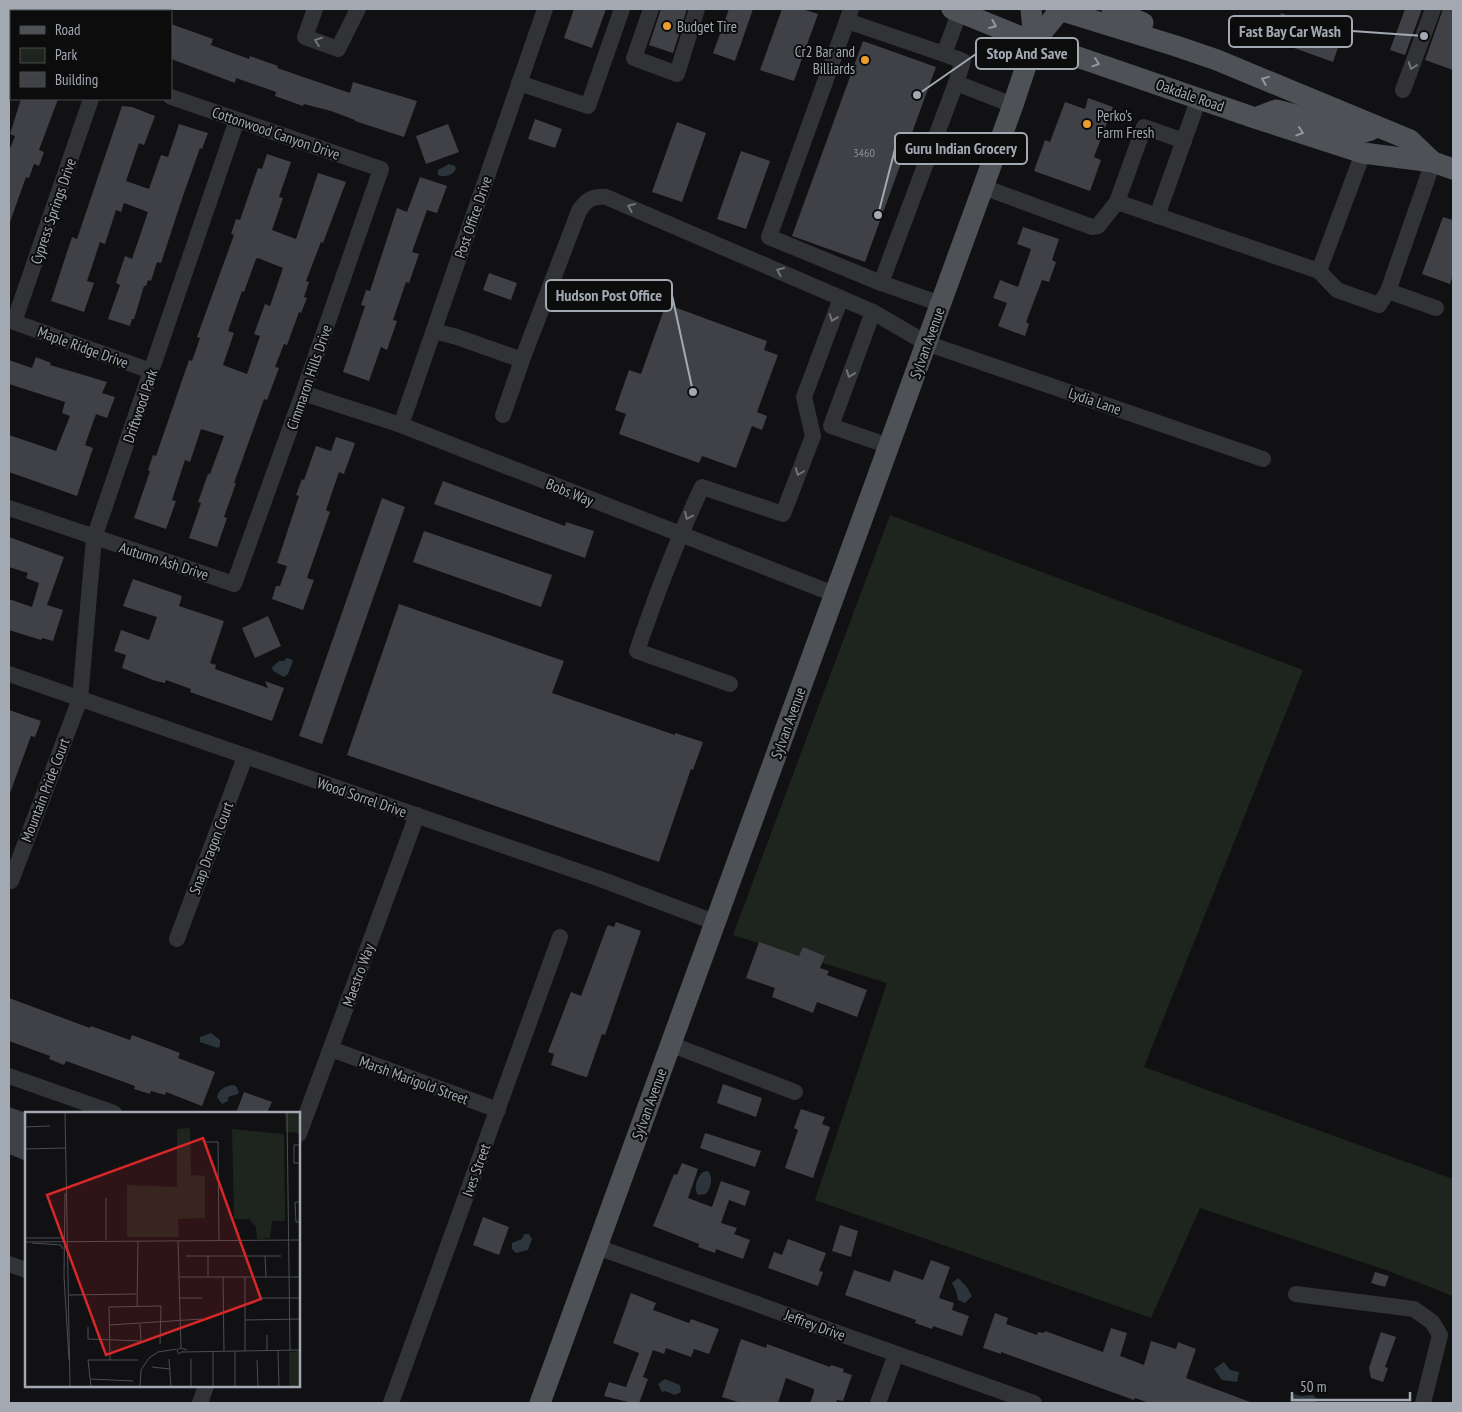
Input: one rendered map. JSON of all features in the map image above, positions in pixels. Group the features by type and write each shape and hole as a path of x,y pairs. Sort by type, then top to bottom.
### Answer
{"main road":[{"name":"Sylvan Avenue","path":"1031,9 1034,42"},
{"name":"Sylvan Avenue","path":"540,1403 1013,105 1034,42 1059,9"},
{"name":"Oakdale Road","path":"1059,9 1217,60 1410,140 1433,162"},
{"path":"1112,9 1144,23 1176,46"},
{"name":"Oakdale Road","path":"956,10 1034,42 1255,118 1363,152 1433,162 1453,169"},
{"path":"1255,118 1276,110 1320,120 1355,133 1371,130 1374,125"}],"street":[{"path":"315,9 305,37 338,49 358,9"},
{"name":"Post Office Drive","path":"401,425 544,9"},
{"path":"519,83 588,106 622,9"},
{"path":"651,9 634,58 677,74 697,9"},
{"path":"1403,90 1432,9"},
{"path":"944,54 956,10"},
{"path":"881,283 963,61 849,15 770,237 881,283 940,304"},
{"path":"956,83 1013,105"},
{"name":"Cottonwood Canyon Drive","path":"172,97 381,169"},
{"path":"1158,216 1199,98"},
{"name":"Cypress Springs Drive","path":"14,322 92,100"},
{"name":"Driftwood Park","path":"80,699 94,538 238,120"},
{"path":"983,187 1092,227 1098,226 1117,202 1144,127 1184,140"},
{"path":"1319,271 1363,152"},
{"path":"1117,202 1319,271 1337,290 1379,305 1388,291 1433,162"},
{"name":"Cimmaron Hills Drive","path":"234,584 304,393 381,169"},
{"name":"Lydia Lane","path":"522,360 564,246 579,211 585,201 594,196 606,197 873,312 926,343 1263,459"},
{"path":"1388,291 1436,308"},
{"path":"730,684 637,651 679,535 702,487 783,514 813,436 804,397 841,298"},
{"path":"873,312 831,426 889,446"},
{"name":"Maple Ridge Drive","path":"14,322 151,371"},
{"path":"434,330 457,336 522,360 503,415"},
{"name":"Bobs Way","path":"304,393 401,425 834,594"},
{"name":"Autumn Ash Drive","path":"9,508 234,584"},
{"name":"Wood Sorrel Drive","path":"9,674 603,880 714,922"},
{"name":"Mountain Pride Court","path":"11,881 80,699"},
{"name":"Snap Dragon Court","path":"177,939 245,757"},
{"name":"Maestro Way","path":"300,1131 417,815"},
{"name":"Ives Street","path":"391,1403 560,937"},
{"path":"670,1044 794,1092"},
{"name":"Marsh Marigold Street","path":"331,1049 498,1110"},
{"path":"9,1076 111,1112"},
{"name":"Jeffrey Drive","path":"597,1247 1034,1403"},
{"path":"9,1264 25,1270"},
{"path":"1296,1294 1414,1309 1432,1322 1440,1335 1423,1403"},
{"path":"878,1403 896,1354"},
{"path":"200,1403 206,1387"}],"green space":[{"path":"890,515 1303,670 1144,1067 1453,1179 1453,1296 1386,1270 1200,1208 1151,1318 815,1200 887,983 733,935"}],"shaded area":[{"path":"449,164 455,166 455,171 446,176 438,175 438,170"},
{"path":"286,658 293,661 288,674 284,677 273,671 272,667"},
{"path":"211,1033 220,1040 218,1048 200,1042 200,1037"},
{"path":"232,1085 236,1086 238,1094 228,1097 228,1101 222,1104 217,1097 219,1092"},
{"path":"707,1171 711,1178 710,1186 706,1194 698,1195 696,1189 697,1180 703,1172"},
{"path":"524,1234 529,1234 532,1239 528,1250 516,1253 512,1249 512,1243 522,1239"},
{"path":"958,1278 972,1296 965,1303 958,1300 952,1283"},
{"path":"1224,1362 1230,1370 1239,1372 1237,1382 1222,1380 1214,1369"},
{"path":"665,1379 680,1385 681,1392 675,1395 665,1391 662,1392 658,1384"},
{"path":"1294,1394 1301,1396 1313,1395 1317,1399 1316,1402 1291,1403 1290,1397"}],"building":[{"path":"574,9 606,9 592,48 564,38"},
{"name":"Budget Tire","path":"661,9 687,9 673,53 649,45"},
{"path":"729,9 753,9 735,61 713,53"},
{"path":"782,9 802,9 818,14 794,81 760,70"},
{"path":"1405,9 1422,9 1405,55 1390,50"},
{"path":"1443,9 1453,9 1453,70 1425,60"},
{"path":"1281,13 1312,24 1312,19 1344,30 1333,62 1272,40"},
{"path":"172,24 213,39 211,45 249,59 250,56 278,66 277,68 350,93 353,82 417,101 404,137 331,111 304,104 303,106 275,96 276,92 236,78 235,83 172,59"},
{"path":"863,41 936,67 865,262 792,236"},
{"path":"1088,98 1113,107 1094,157 1101,160 1090,191 1034,171 1045,140 1050,142 1065,102 1085,109"},
{"path":"21,100 58,100 39,150 44,152 39,166 34,164 29,178 26,177 10,222 9,151 15,136 10,134"},
{"path":"122,106 132,107 155,116 144,145 139,143 126,181 149,189 161,155 168,157 179,124 208,133 202,149 200,148 161,263 157,262 151,281 148,280 146,286 144,286 130,326 108,319 120,285 116,283 125,256 132,259 148,212 124,203 121,212 116,210 105,244 100,242 87,281 94,283 84,312 51,301 72,237 77,239"},
{"path":"535,119 562,129 555,148 528,139"},
{"path":"677,122 706,133 682,202 652,192"},
{"path":"448,124 459,152 426,164 416,136"},
{"path":"741,151 770,161 746,229 717,219"},
{"path":"267,154 291,162 279,197 283,198 272,230 296,239 318,173 346,182 323,243 321,242 306,281 309,282 304,297 307,298 301,313 299,312 287,345 284,344 275,367 279,368 267,400 264,399 234,483 236,483 224,517 227,518 217,547 189,538 201,503 198,502 224,436 201,429 190,462 185,460 172,500 176,501 166,529 134,518 150,471 148,470 153,455 156,456 189,360 192,361 200,338 197,337 234,235 231,234 236,219 240,220 258,168 262,169","holes":["258,258 283,268 270,306 265,304 254,334 260,336 247,374 223,365 234,333 228,331 256,259"]},
{"path":"420,177 447,186 437,213 427,210 412,252 419,254 409,283 406,282 393,320 397,321 387,350 381,347 369,381 343,372 365,306 361,305 366,290 370,291 397,208 407,212"},
{"path":"1443,217 1453,220 1453,275 1450,284 1422,274"},
{"path":"1023,227 1059,239 1052,260 1056,262 1049,282 1042,280 1026,322 1029,324 1025,336 998,326 1007,303 993,298 1000,280 1018,287 1031,249 1017,244"},
{"path":"489,273 517,283 511,300 483,290"},
{"path":"666,304 767,341 764,350 778,355 757,412 767,416 762,430 752,426 736,468 702,456 699,463 619,434 626,414 615,410 629,370 641,374"},
{"path":"36,357 51,363 50,365 107,382 102,393 115,397 107,418 96,414 85,445 93,448 77,496 9,472 9,435 56,451 70,416 62,413 65,402 9,384 9,360 32,368"},
{"path":"336,437 355,443 344,474 339,472 326,510 330,512 307,578 314,580 303,610 272,599 276,586 280,586 287,566 277,563 299,496 296,495 302,479 304,480 316,446 331,451"},
{"path":"443,481 565,526 566,522 594,531 585,558 434,504"},
{"path":"382,498 405,507 322,744 299,736"},
{"path":"424,531 552,575 541,607 413,562"},
{"path":"9,537 64,557 47,605 63,610 53,641 42,638 41,640 9,630 9,599 32,607 39,583 26,578 28,573 9,567"},
{"path":"133,579 182,596 179,606 224,621 210,663 216,665 215,669 268,688 265,681 284,688 272,721 190,692 191,689 166,680 165,683 156,681 122,668 126,655 114,651 121,630 149,640 157,617 123,606"},
{"path":"399,604 564,661 552,693 675,735 675,733 703,742 693,770 691,769 659,862 347,755"},
{"path":"268,616 281,646 255,658 242,628"},
{"path":"9,710 41,721 35,737 31,736 10,793 9,793"},
{"path":"616,922 641,931 605,1035 602,1034 587,1077 551,1065 554,1054 548,1052 571,992 581,996 606,929 608,925 614,927"},
{"path":"759,942 799,956 803,947 825,956 820,968 829,971 827,975 867,990 857,1017 817,1002 813,1013 772,997 775,988 746,978"},
{"path":"9,998 90,1028 91,1026 130,1040 132,1035 180,1053 178,1058 215,1072 202,1106 166,1092 165,1095 151,1091 150,1094 134,1089 135,1086 66,1061 64,1065 49,1059 50,1056 9,1041"},
{"path":"723,1084 762,1098 756,1117 717,1103"},
{"path":"244,1092 272,1102 267,1112 236,1112"},
{"path":"9,1107 25,1113 25,1161 9,1154"},
{"path":"801,1109 825,1117 822,1124 830,1127 813,1178 785,1168 798,1130 794,1128"},
{"path":"705,1133 761,1151 755,1167 700,1148"},
{"path":"682,1163 698,1169 688,1198 712,1207 721,1181 750,1191 745,1206 729,1200 721,1223 737,1228 734,1234 750,1240 743,1259 716,1249 715,1253 698,1247 699,1244 653,1226 674,1174 677,1175"},
{"path":"483,1217 509,1227 499,1255 473,1245"},
{"path":"840,1225 858,1231 851,1257 832,1251"},
{"path":"788,1239 826,1253 819,1271 823,1272 818,1286 768,1268 774,1252 782,1255"},
{"path":"931,1260 950,1267 939,1298 954,1303 952,1310 969,1316 962,1336 933,1326 932,1329 915,1323 916,1320 845,1295 854,1270 890,1282 894,1270 923,1280"},
{"path":"1375,1272 1389,1276 1385,1287 1371,1283"},
{"path":"631,1293 656,1303 653,1310 689,1323 691,1319 719,1329 709,1354 694,1349 691,1357 666,1348 664,1354 653,1350 643,1377 648,1379 639,1403 604,1396 609,1382 626,1387 639,1353 613,1343"},
{"path":"995,1313 1008,1318 1006,1324 1037,1335 1038,1332 1044,1333 1045,1331 1103,1352 1111,1328 1127,1333 1120,1356 1144,1365 1151,1341 1176,1349 1178,1342 1196,1349 1186,1378 1250,1402 1149,1403 1135,1398 1134,1400 1001,1352 1001,1354 983,1348"},
{"path":"1381,1332 1396,1337 1385,1367 1388,1368 1383,1382 1371,1378 1369,1368"},
{"path":"741,1339 766,1348 767,1344 830,1367 831,1365 844,1369 843,1372 852,1375 843,1401 837,1400 836,1403 810,1403 814,1389 786,1378 778,1403 741,1403 722,1397"}],"place":[{"name":"Budget Tire","path":"667,26"},
{"name":"Fast Bay Car Wash","path":"1424,36"},
{"name":"Cr2 Bar and Billiards","path":"865,60"},
{"name":"Stop And Save","path":"917,95"},
{"name":"Perko's Farm Fresh","path":"1087,124"},
{"name":"Guru Indian Grocery","path":"878,215"},
{"name":"Hudson Post Office","path":"693,392"}]}
